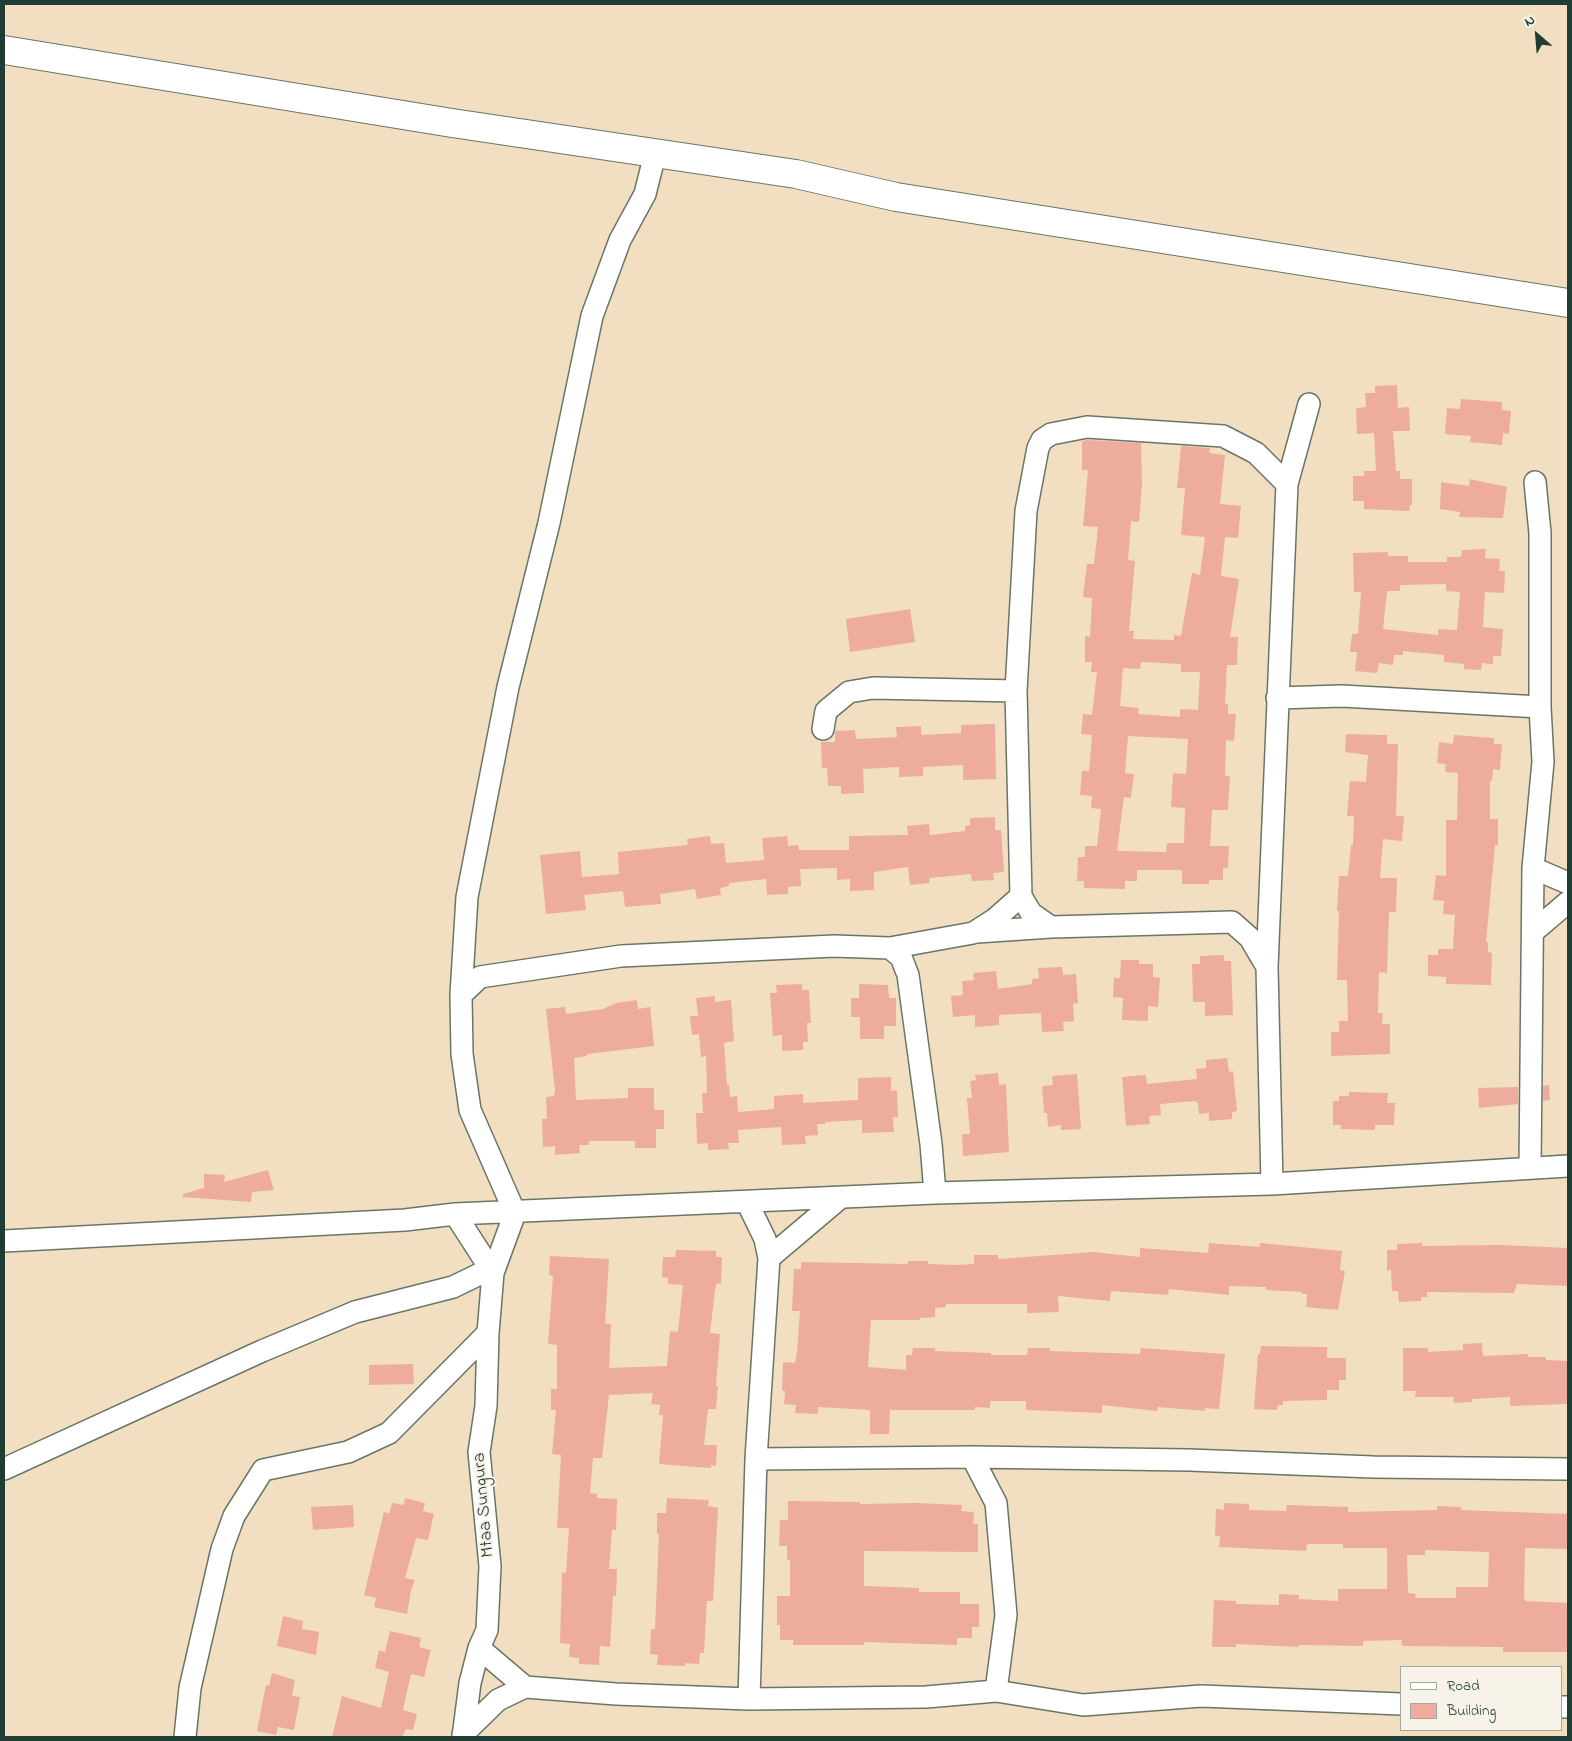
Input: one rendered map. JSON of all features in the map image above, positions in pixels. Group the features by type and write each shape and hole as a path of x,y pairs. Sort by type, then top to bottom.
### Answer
{"street":[{"path":"4,50 655,154 796,174 906,199 1568,303"},
{"path":"514,1213 470,1110 462,1054 461,995 466,906 474,856 508,686 550,523 592,316 620,240 645,194 655,154"},
{"path":"1272,1184 1267,967 1287,484 1309,404"},
{"path":"1051,927 1031,913 1021,896 1016,691 1026,511 1038,448 1051,434 1087,427 1222,436 1256,453 1287,484"},
{"path":"1530,1168 1534,931 1533,868 1543,762 1540,707 1540,534 1535,482"},
{"path":"823,729 826,711 849,692 872,688 1016,691"},
{"path":"1277,698 1342,696 1540,707"},
{"path":"1533,868 1568,883"},
{"path":"973,932 995,919 1021,896"},
{"path":"1534,931 1568,902"},
{"path":"461,995 480,977 621,956 834,946 890,948 930,942 973,932 1051,927 1232,922 1250,938 1267,967"},
{"path":"908,974 930,942"},
{"path":"890,948 901,957 908,974 931,1144 935,1193"},
{"path":"4,1241 405,1220 455,1214 514,1213 935,1193 1272,1184 1568,1166"},
{"path":"769,1258 840,1198"},
{"path":"747,1202 765,1239 769,1258 756,1459 749,1699"},
{"name":"Mtaa Sungura","path":"463,1736 470,1683 478,1648 487,1630 490,1566 479,1452 486,1406 491,1271 514,1213"},
{"path":"4,1469 262,1351 355,1312 453,1287 491,1271 455,1214"},
{"path":"185,1737 190,1688 222,1549 234,1516 263,1470 348,1452 389,1434 488,1333"},
{"path":"756,1459 972,1457 1568,1469"},
{"path":"972,1457 996,1503 997,1512 1006,1615 996,1691"},
{"path":"478,1648 525,1687"},
{"path":"463,1736 498,1700 525,1687 616,1694 749,1699 926,1697 996,1691 1083,1705 1201,1696 1400,1704"}],"building":[{"path":"1397,385 1398,408 1409,407 1410,431 1393,431 1396,471 1400,471 1400,479 1412,479 1412,505 1410,505 1409,511 1364,509 1364,501 1353,501 1353,476 1364,476 1364,471 1376,471 1374,433 1357,434 1356,408 1366,407 1365,393 1375,393 1375,386"},
{"path":"1461,399 1502,402 1502,410 1511,411 1509,434 1503,433 1502,445 1470,442 1471,436 1445,434 1447,408 1460,409"},
{"path":"1082,441 1141,443 1142,485 1139,522 1131,521 1128,560 1135,561 1129,631 1134,631 1133,639 1174,640 1174,635 1181,636 1192,573 1200,575 1205,537 1181,535 1185,488 1177,488 1181,446 1210,448 1209,453 1225,455 1220,504 1241,506 1238,538 1225,537 1221,576 1239,579 1230,637 1238,637 1237,665 1227,665 1225,704 1228,704 1228,714 1236,714 1234,741 1226,740 1225,776 1230,776 1228,810 1212,810 1210,846 1229,846 1228,868 1223,868 1223,880 1209,880 1209,884 1182,884 1182,870 1137,870 1137,881 1125,881 1125,889 1084,888 1084,881 1077,881 1078,857 1085,857 1085,846 1097,846 1101,809 1091,808 1092,796 1080,795 1082,771 1089,771 1092,735 1081,734 1083,714 1092,715 1097,672 1091,672 1092,662 1085,662 1085,636 1090,637 1092,598 1083,597 1087,564 1094,564 1098,527 1083,526 1088,470 1082,470","holes":["1141,662 1181,664 1181,672 1200,672 1198,710 1180,709 1180,717 1138,714 1139,708 1120,706 1123,668 1140,669","1128,736 1188,739 1186,774 1173,773 1171,807 1185,808 1184,843 1167,843 1166,852 1117,851 1124,797 1131,798 1134,774 1125,773"]},
{"path":"1470,479 1507,487 1503,518 1459,517 1460,512 1440,509 1441,482 1469,486"},
{"path":"1486,549 1485,558 1500,559 1499,571 1505,571 1504,593 1485,592 1483,627 1503,629 1501,656 1493,656 1493,664 1482,663 1481,670 1464,669 1464,664 1444,662 1444,655 1403,651 1403,655 1394,655 1393,665 1379,663 1377,673 1355,671 1357,652 1350,652 1352,634 1358,634 1361,592 1354,592 1353,553 1388,552 1388,556 1408,556 1408,562 1447,562 1447,557 1461,557 1462,550","holes":["1446,584 1446,591 1460,592 1457,630 1438,629 1438,635 1383,629 1387,591 1400,591 1400,585"]},
{"path":"910,609 915,642 850,652 846,619"},
{"path":"995,724 996,779 963,780 963,765 923,767 923,776 899,777 899,767 863,769 864,793 841,794 841,786 828,786 827,768 822,768 821,742 835,742 835,731 855,730 856,739 897,737 896,727 921,726 921,735 961,733 961,725"},
{"path":"1346,734 1387,735 1387,744 1398,744 1396,816 1404,816 1402,841 1383,839 1380,878 1397,878 1396,912 1389,912 1387,973 1379,972 1378,1013 1383,1013 1382,1024 1390,1024 1390,1054 1331,1056 1331,1032 1339,1032 1339,1021 1348,1021 1347,980 1337,980 1339,911 1337,911 1339,876 1348,876 1351,845 1353,845 1354,816 1347,816 1350,781 1366,782 1368,755 1345,752"},
{"path":"1454,735 1494,738 1494,744 1502,744 1500,770 1493,769 1492,781 1490,781 1490,819 1498,819 1498,845 1495,845 1486,942 1488,942 1488,952 1492,953 1491,985 1446,984 1446,977 1428,976 1428,955 1438,955 1438,949 1453,949 1455,915 1443,914 1444,901 1433,900 1436,875 1446,876 1446,820 1457,820 1458,773 1445,772 1446,764 1437,763 1439,742 1453,744"},
{"path":"995,817 995,830 1001,830 1004,872 993,873 994,880 972,881 971,874 929,878 930,883 910,885 908,867 874,872 874,890 850,891 850,879 837,880 837,868 800,869 801,886 788,887 788,894 767,895 766,879 729,883 729,886 720,888 721,895 697,899 695,889 660,894 661,904 625,907 623,891 584,895 586,910 546,914 540,855 580,851 582,877 619,874 618,852 688,845 687,839 710,836 711,844 724,843 726,863 764,860 762,838 787,836 788,846 798,845 799,850 849,850 849,836 908,835 907,826 929,824 930,835 965,831 965,826 970,825 970,818"},
{"path":"1224,955 1224,961 1231,961 1233,1015 1205,1016 1205,1002 1193,1002 1192,964 1200,964 1200,956"},
{"path":"1121,960 1139,960 1139,964 1153,964 1153,977 1160,978 1158,1007 1148,1006 1148,1021 1122,1020 1123,998 1113,997 1114,978 1120,978"},
{"path":"1062,967 1063,975 1076,974 1078,1003 1073,1004 1074,1021 1063,1022 1064,1031 1042,1032 1041,1013 999,1015 999,1025 975,1027 975,1015 953,1017 951,996 963,995 962,981 974,980 973,973 996,971 998,989 1032,984 1032,979 1039,978 1038,968"},
{"path":"802,984 802,990 809,990 811,1023 807,1023 808,1042 803,1042 803,1050 782,1051 782,1035 773,1036 770,993 777,993 776,985"},
{"path":"859,984 888,985 889,998 896,998 896,1026 884,1026 884,1039 860,1039 860,1017 851,1017 851,998 859,998"},
{"path":"715,996 715,1002 731,1000 734,1041 724,1043 727,1085 729,1085 730,1097 737,1096 738,1112 774,1109 774,1096 803,1094 803,1103 858,1100 858,1078 891,1077 891,1091 897,1090 898,1117 893,1117 894,1132 862,1133 862,1120 825,1122 825,1124 817,1124 818,1135 805,1136 806,1144 782,1145 781,1127 738,1130 739,1143 728,1143 729,1149 708,1150 708,1143 697,1144 696,1113 703,1113 702,1093 707,1093 706,1056 701,1057 699,1034 692,1035 690,1016 698,1016 696,998"},
{"path":"637,1000 638,1009 650,1007 654,1046 587,1054 587,1056 574,1058 576,1100 628,1098 628,1088 654,1088 654,1110 664,1110 664,1129 656,1129 656,1148 635,1148 635,1141 589,1141 589,1145 579,1145 580,1153 555,1155 555,1146 543,1147 542,1119 547,1119 546,1097 554,1096 555,1090 546,1009 565,1007 566,1014 603,1009 616,1003"},
{"path":"1227,1058 1229,1072 1233,1071 1237,1111 1232,1112 1232,1119 1209,1121 1209,1113 1199,1114 1198,1103 1195,1101 1160,1104 1161,1115 1149,1116 1150,1124 1126,1126 1122,1077 1146,1075 1147,1084 1197,1079 1196,1069 1206,1068 1206,1060"},
{"path":"998,1073 999,1085 1006,1084 1009,1152 963,1156 962,1134 970,1134 967,1098 972,1098 970,1081 976,1080 975,1075"},
{"path":"1077,1074 1081,1129 1061,1130 1061,1125 1048,1127 1047,1113 1044,1113 1042,1086 1053,1085 1052,1076"},
{"path":"1549,1085 1550,1100 1543,1101 1543,1086"},
{"path":"1518,1087 1518,1104 1479,1108 1478,1088"},
{"path":"1349,1092 1388,1093 1387,1103 1395,1103 1394,1125 1375,1125 1375,1130 1341,1129 1341,1125 1333,1125 1333,1101 1339,1101 1339,1096 1349,1096"},
{"path":"268,1170 274,1190 252,1192 251,1202 183,1197 183,1194 204,1188 204,1174 225,1175 224,1182"},
{"path":"1209,1243 1260,1247 1260,1243 1342,1251 1340,1270 1345,1271 1338,1310 1306,1307 1307,1294 1302,1294 1302,1292 1266,1290 1266,1287 1229,1286 1229,1295 1169,1289 1168,1295 1111,1291 1110,1301 1058,1296 1059,1312 1027,1313 1027,1304 946,1304 946,1307 935,1308 935,1317 920,1318 920,1320 871,1320 868,1367 906,1370 906,1355 912,1355 913,1348 935,1348 935,1351 991,1353 991,1355 1027,1355 1028,1348 1050,1348 1050,1351 1140,1354 1141,1348 1225,1354 1219,1409 1205,1408 1205,1411 1158,1407 1157,1411 1102,1405 1102,1413 1026,1410 1026,1401 990,1401 990,1408 975,1407 975,1410 890,1410 889,1434 870,1434 870,1410 818,1407 818,1414 795,1413 796,1405 784,1404 785,1391 782,1390 783,1362 795,1363 797,1353 800,1311 792,1311 794,1269 801,1269 801,1262 908,1264 908,1261 928,1261 928,1264 957,1265 974,1264 974,1255 998,1255 998,1259 1093,1252 1140,1257 1140,1248 1208,1253"},
{"path":"1422,1243 1422,1246 1500,1245 1568,1248 1568,1286 1517,1284 1514,1293 1427,1292 1427,1297 1421,1297 1421,1301 1399,1302 1398,1291 1392,1291 1391,1270 1387,1271 1387,1250 1397,1250 1397,1244"},
{"path":"676,1250 716,1251 716,1257 722,1257 721,1284 717,1283 715,1290 710,1333 720,1334 716,1409 708,1409 704,1445 717,1445 716,1466 711,1465 711,1468 659,1464 663,1415 659,1415 660,1405 651,1404 653,1393 609,1395 602,1458 593,1458 590,1493 597,1494 597,1498 617,1499 616,1530 612,1530 609,1569 617,1569 616,1596 613,1595 610,1647 600,1646 599,1665 579,1664 579,1658 569,1657 570,1644 560,1643 562,1572 566,1573 569,1528 557,1528 561,1455 552,1454 556,1410 551,1410 551,1389 557,1389 557,1345 548,1344 553,1276 549,1275 550,1256 609,1259 605,1324 611,1324 609,1368 667,1366 670,1331 678,1332 683,1285 668,1284 668,1278 662,1277 663,1257 675,1257"},
{"path":"1482,1343 1483,1356 1528,1354 1528,1357 1546,1357 1546,1360 1568,1361 1568,1404 1510,1406 1510,1397 1472,1399 1472,1402 1454,1403 1453,1397 1415,1397 1416,1391 1403,1391 1403,1348 1428,1348 1428,1352 1463,1350 1463,1344"},
{"path":"1261,1346 1327,1347 1327,1358 1346,1358 1346,1380 1339,1380 1339,1390 1327,1390 1327,1400 1283,1401 1283,1405 1278,1405 1277,1410 1254,1409 1258,1354 1260,1354"},
{"path":"413,1364 414,1384 369,1385 369,1365"},
{"path":"405,1498 425,1503 423,1511 434,1514 428,1540 416,1538 405,1578 415,1580 411,1590 407,1614 374,1607 376,1598 364,1595 384,1512 389,1514 392,1503 404,1505"},
{"path":"667,1498 709,1500 708,1506 718,1508 713,1601 707,1601 704,1653 700,1653 699,1664 685,1663 685,1666 657,1665 658,1655 650,1654 651,1629 655,1629 659,1534 657,1534 657,1513 666,1513"},
{"path":"788,1501 962,1505 961,1511 974,1512 973,1524 978,1524 978,1552 864,1551 864,1586 919,1588 919,1592 960,1592 960,1604 979,1604 979,1627 972,1627 972,1638 957,1638 957,1645 864,1642 864,1645 793,1645 793,1640 780,1640 780,1625 777,1625 777,1596 790,1596 790,1560 787,1560 787,1546 779,1546 780,1520 788,1520"},
{"path":"1224,1503 1249,1504 1249,1510 1286,1511 1287,1505 1348,1507 1348,1512 1437,1510 1437,1506 1461,1507 1461,1510 1568,1514 1568,1549 1525,1548 1524,1598 1526,1601 1568,1603 1568,1652 1503,1652 1503,1647 1404,1646 1401,1645 1402,1640 1363,1641 1363,1646 1299,1645 1298,1647 1236,1644 1236,1647 1212,1647 1214,1600 1236,1601 1236,1604 1279,1605 1279,1594 1299,1595 1299,1599 1338,1601 1338,1589 1387,1589 1387,1548 1343,1548 1343,1544 1307,1544 1306,1551 1219,1547 1220,1536 1215,1536 1216,1509 1224,1510","holes":["1425,1550 1489,1552 1488,1587 1456,1587 1456,1598 1415,1598 1416,1594 1408,1593 1407,1555 1425,1555"]},
{"path":"353,1505 354,1527 313,1530 311,1507"},
{"path":"283,1616 303,1621 302,1629 319,1632 316,1655 277,1646"},
{"path":"390,1631 421,1638 419,1647 431,1650 424,1677 411,1674 403,1710 417,1714 413,1730 406,1729 402,1737 332,1737 342,1696 381,1708 389,1672 375,1668 379,1650 385,1652"},
{"path":"272,1673 295,1680 292,1696 300,1697 294,1730 278,1727 276,1735 257,1731 266,1685 269,1686"}]}
